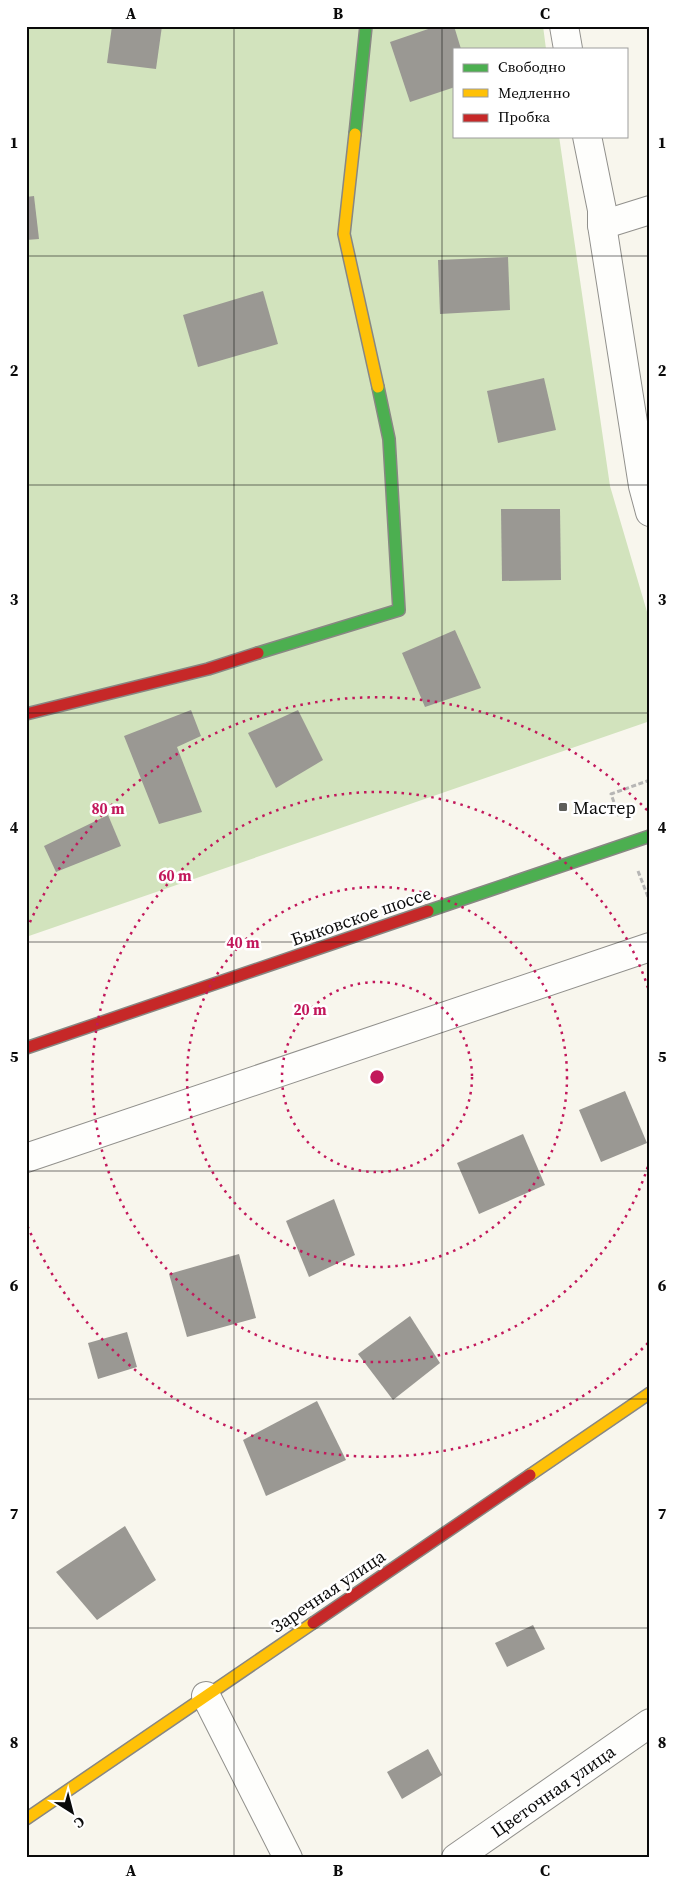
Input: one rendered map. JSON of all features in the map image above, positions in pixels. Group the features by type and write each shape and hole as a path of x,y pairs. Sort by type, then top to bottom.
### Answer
{"street":[{"path":"26,714 208,669 399,610 389,439 344,234 366,26"},
{"path":"564,26 568,48"},
{"path":"587,138 602,210 602,225 643,486 650,512"},
{"path":"602,225 650,210"},
{"name":"Быковское шоссе","path":"26,1048 650,836"},
{"path":"26,1158 650,947"},
{"name":"Заречная улица","path":"26,1819 650,1393"},
{"path":"206,1696 288,1858"},
{"name":"Цветочная улица","path":"456,1858 650,1724"}],"green space":[{"path":"26,26 543,26 546,48 453,48 453,138 559,138 610,486 650,622 650,721 26,937"}],"building":[{"path":"112,26 162,26 156,69 107,63"},
{"path":"437,26 454,26 461,48 453,48 453,88 410,102 390,42"},
{"path":"34,196 39,239 26,240 26,197"},
{"path":"508,257 510,310 440,314 438,260"},
{"path":"263,291 278,344 198,367 183,315"},
{"path":"544,378 556,430 498,443 487,391"},
{"path":"501,509 560,509 561,580 502,581"},
{"path":"455,630 481,688 425,707 402,653"},
{"path":"191,710 201,736 177,747 202,812 159,824 124,736"},
{"path":"298,710 323,760 276,788 248,733"},
{"path":"108,815 121,846 56,872 44,846"},
{"path":"625,1091 647,1143 601,1162 579,1110"},
{"path":"523,1134 545,1185 479,1214 457,1163"},
{"path":"334,1199 355,1255 309,1277 286,1221"},
{"path":"239,1254 256,1318 187,1337 169,1274"},
{"path":"410,1316 440,1363 393,1400 358,1354"},
{"path":"127,1332 137,1367 98,1379 88,1343"},
{"path":"317,1401 346,1460 266,1496 243,1440"},
{"path":"125,1526 156,1580 97,1620 56,1572"},
{"path":"533,1625 545,1649 507,1667 495,1643"},
{"path":"428,1749 442,1775 402,1799 387,1772"}],"traffic: fast":[{"path":"355,134 366,26"},
{"path":"258,653 399,610 389,439 378,387"},
{"path":"428,911 650,836"}],"traffic: slow":[{"path":"355,134 344,234 378,387"},
{"path":"530,1475 650,1393"},
{"path":"26,1819 313,1623"}],"traffic: jam":[{"path":"26,714 208,669 258,653"},
{"path":"26,1048 428,911"},
{"path":"313,1623 530,1475"}],"place":[{"name":"Мастер","path":"563,807"}]}
